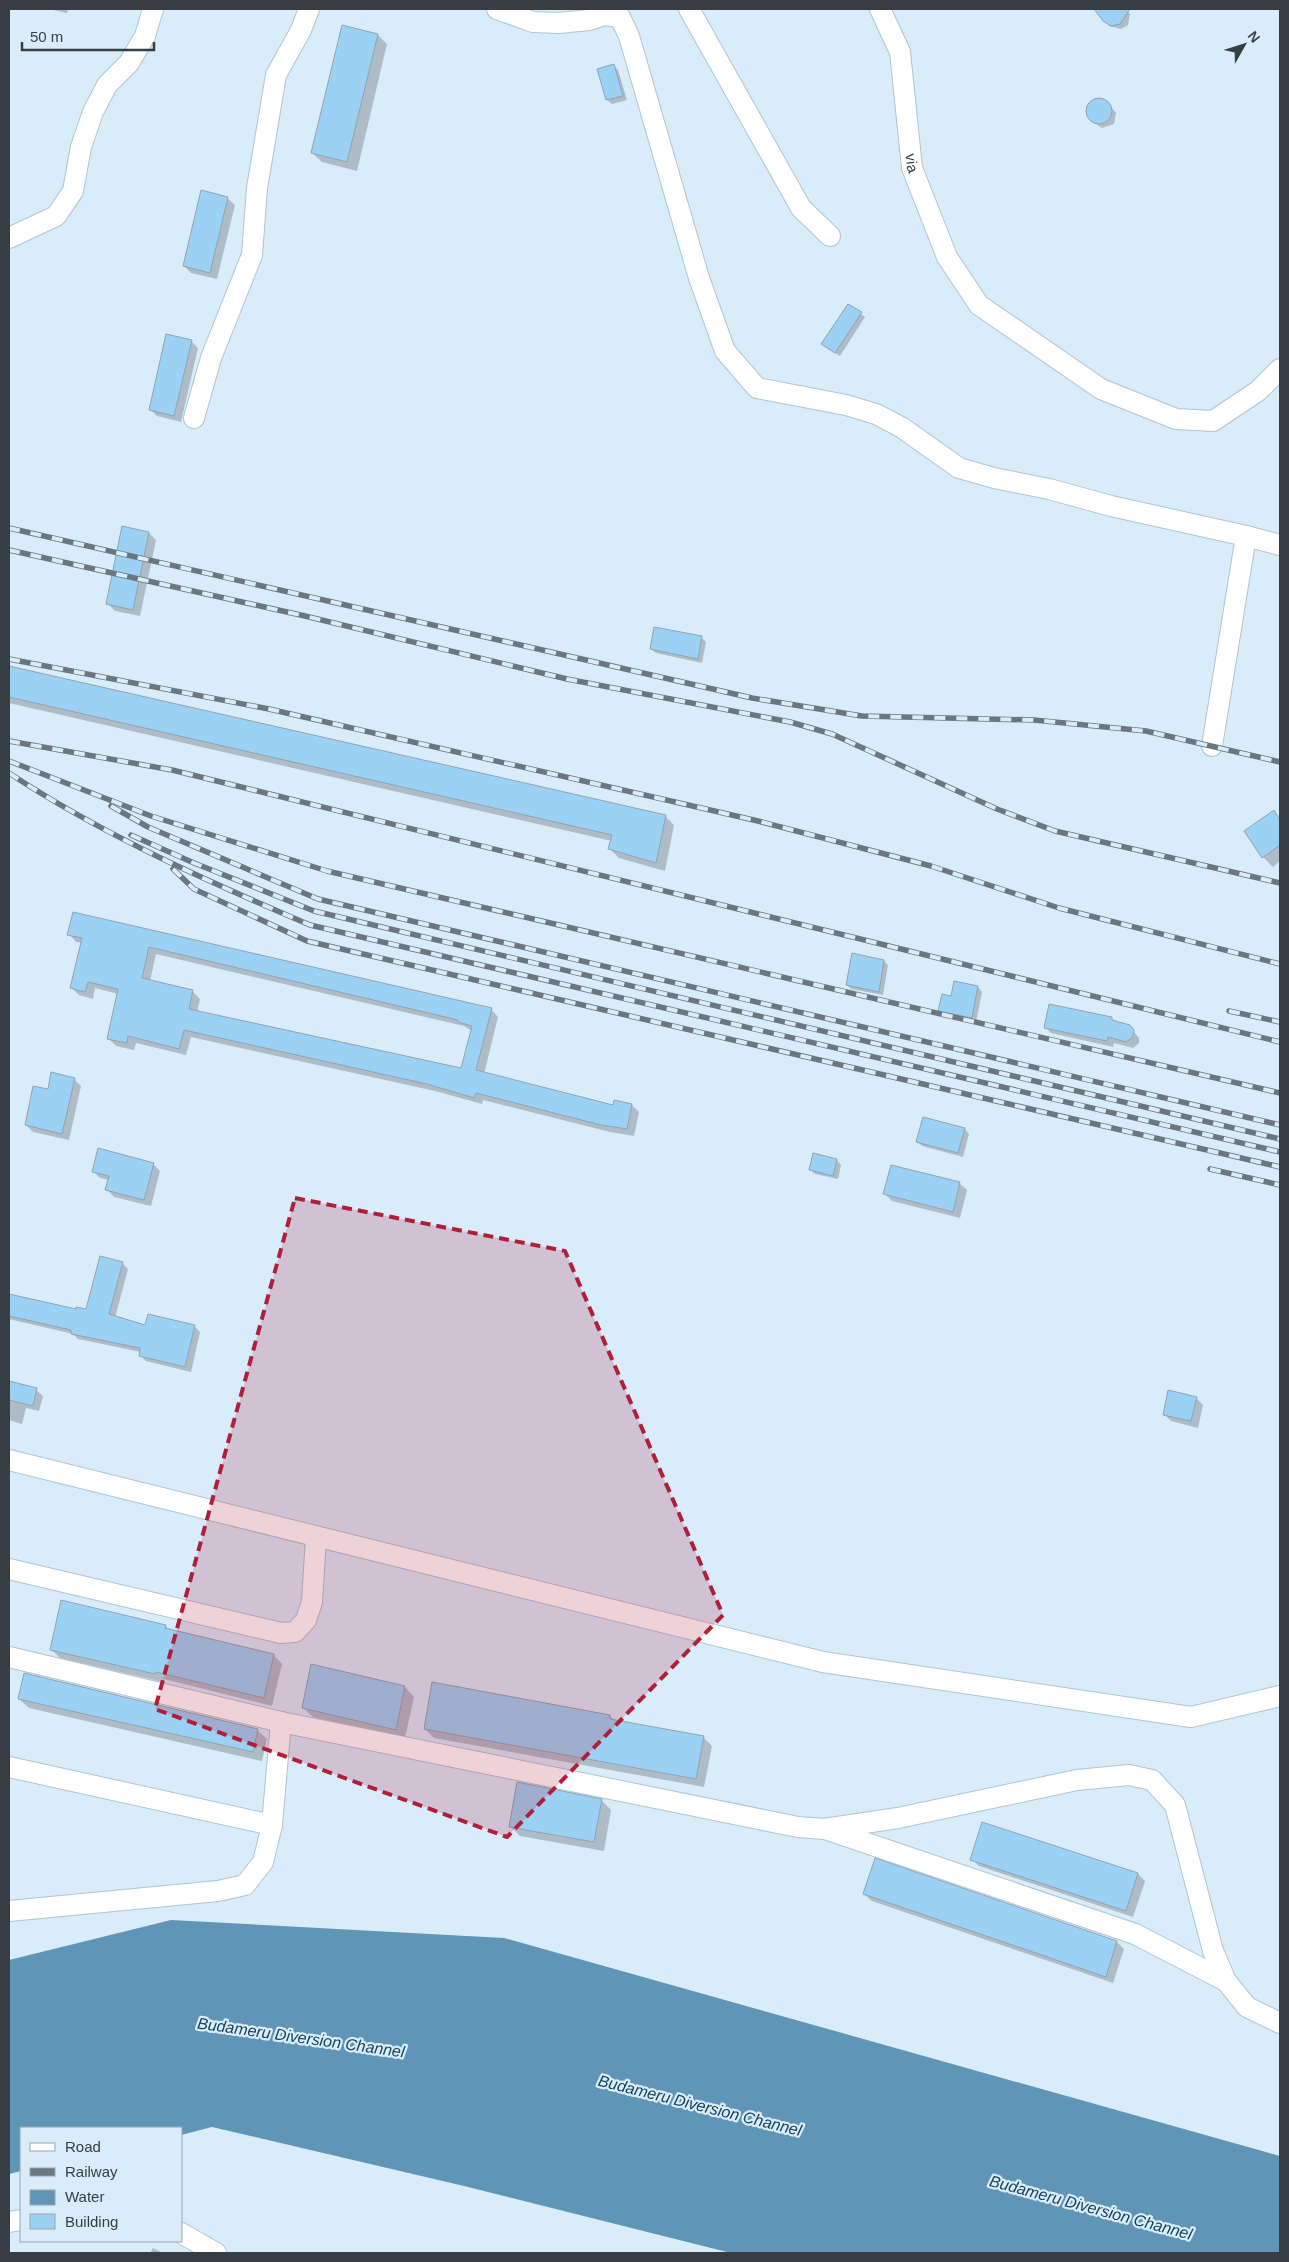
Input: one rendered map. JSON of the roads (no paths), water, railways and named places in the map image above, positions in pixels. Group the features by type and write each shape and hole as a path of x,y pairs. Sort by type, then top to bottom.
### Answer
{"street":[{"path":"9,238 56,216 73,191 81,147 93,112 107,85 129,64 145,36 153,9"},
{"path":"194,418 211,358 252,255 256,188 276,75 301,30 309,9"},
{"path":"497,9 533,22 589,20 604,15 620,17 629,36 700,278 725,351 757,388 876,414 901,428 959,468 994,478 1049,489 1111,506 1280,545"},
{"path":"689,9 801,208 830,236"},
{"name":"via","path":"880,9 900,52 912,168 948,257 979,304 1101,389 1176,419 1214,421 1258,391 1280,369"},
{"path":"1212,746 1246,536"},
{"path":"9,1460 823,1662 1191,1718 1280,1696"},
{"path":"9,1569 281,1633 295,1632 306,1620 312,1602 316,1537"},
{"path":"9,1657 281,1722 798,1827 824,1829 898,1818 1077,1780 1129,1775 1152,1780 1174,1805 1213,1951 1226,1981 1247,2007 1280,2023"},
{"path":"9,1911 218,1891 246,1885 263,1862 272,1825 281,1722"},
{"path":"9,1767 272,1825"},
{"path":"824,1829 1135,1934 1226,1981"},
{"path":"182,2234 216,2253"}],"water":[{"name":"Budameru Diversion Channel","path":"171,1920 504,1938 1280,2156 1280,2253 731,2253 464,2186 212,2127 182,2135 182,2127 20,2127 20,2171 9,2174 9,1960"}],"railway":[{"path":"9,528 752,698 862,716 1034,720 1146,731 1280,762"},
{"path":"9,550 305,616 567,679 790,722 832,734 997,809 1055,831 1280,883"},
{"path":"9,659 269,709 758,821 931,866 1059,908 1280,964"},
{"path":"9,741 172,770 1280,1042"},
{"path":"9,761 151,816 327,871 1280,1093"},
{"path":"9,773 45,796 118,837 194,874 310,925 1280,1152"},
{"path":"111,806 148,827 318,899 1280,1125"},
{"path":"131,835 194,863 314,911 1280,1139"},
{"path":"173,869 194,889 307,941 1280,1167"},
{"path":"1229,1011 1280,1022"},
{"path":"1210,1169 1280,1185"}]}
